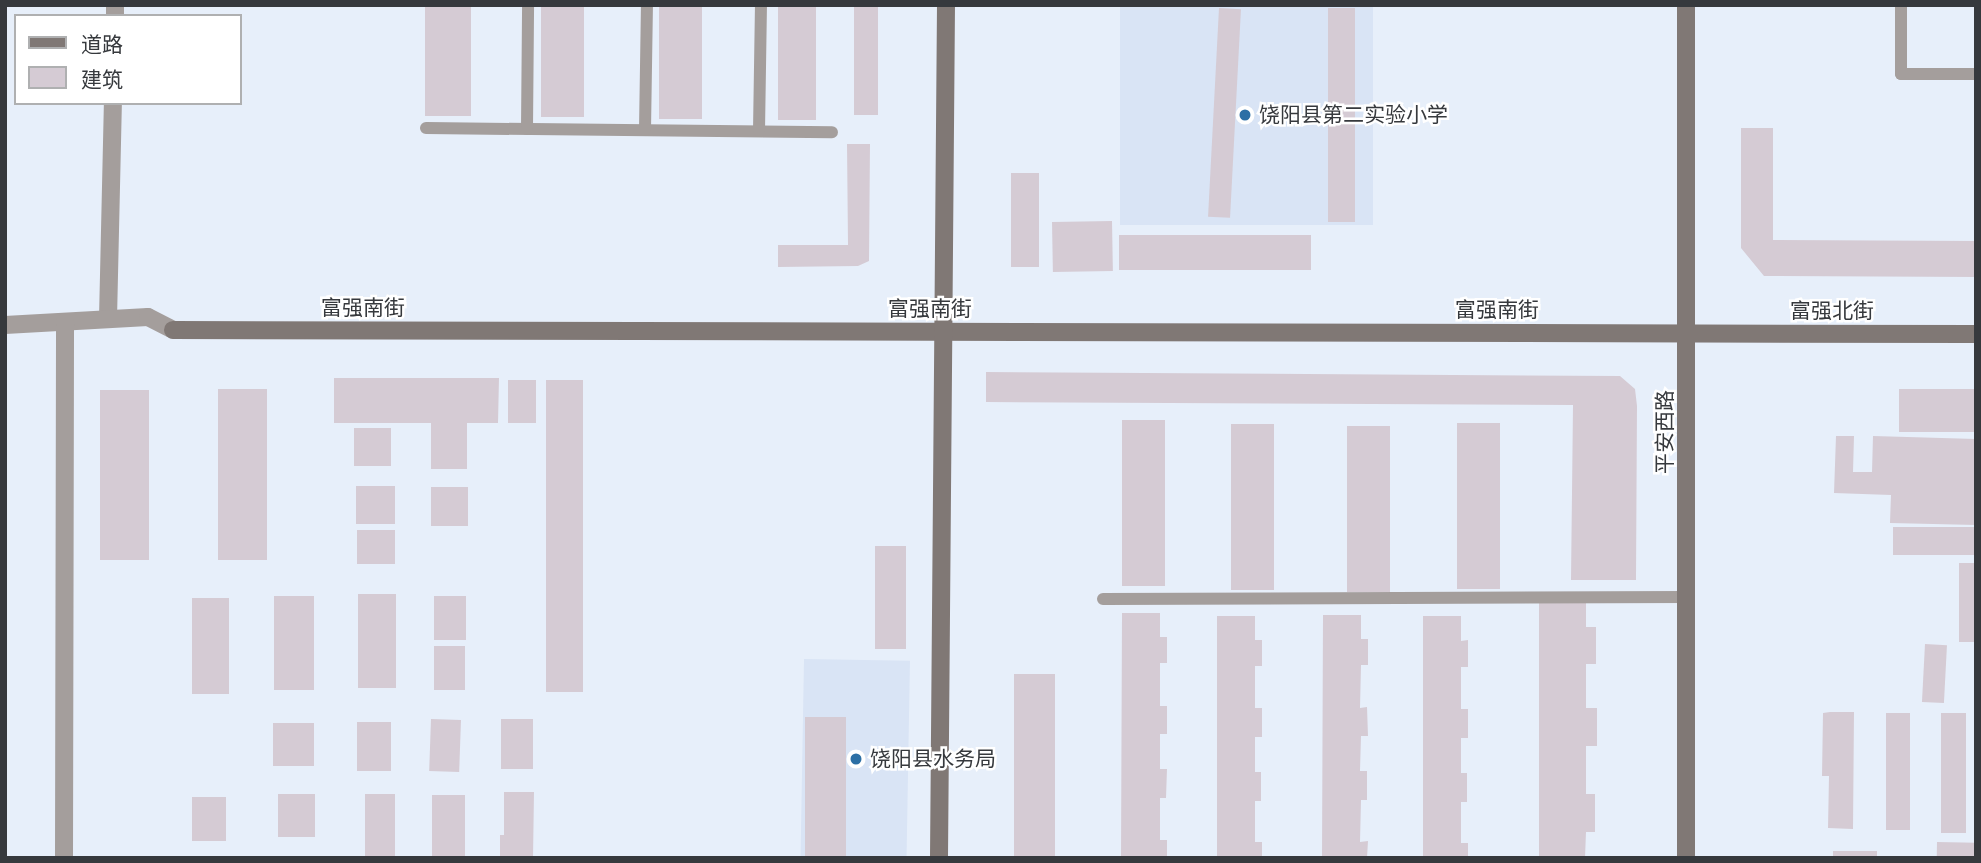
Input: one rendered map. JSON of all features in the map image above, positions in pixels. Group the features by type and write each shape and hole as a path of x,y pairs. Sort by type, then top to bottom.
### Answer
{"street":[{"path":"939,858 946,5"},
{"name":"平安西路","path":"1686,5 1686,858"},
{"path":"5,325 108,319 113,105"},
{"name":"富强南街","path":"108,319 148,317 173,330 1687,334"},
{"path":"64,858 65,322"},
{"name":"富强北街","path":"1687,334 1976,334"}],"lane":[{"path":"527,129 528,5"},
{"path":"645,130 646,5"},
{"path":"759,131 761,5"},
{"path":"1901,5 1901,74 1976,74"},
{"path":"426,128 832,132"},
{"path":"1103,599 1688,597"}],"shaded area":[{"name":"饶阳县第二实验小学","path":"1120,5 1373,5 1373,225 1120,225"},
{"name":"饶阳县水务局","path":"804,659 910,661 907,858 801,858"}],"building":[{"path":"425,5 471,5 471,116 425,116"},
{"path":"541,5 584,5 584,117 541,117"},
{"path":"659,5 702,5 702,119 659,119"},
{"path":"778,5 816,5 816,120 778,120"},
{"path":"854,5 878,5 878,115 854,115"},
{"path":"1219,8 1241,9 1230,218 1208,217"},
{"path":"1328,8 1355,8 1355,222 1328,222"},
{"path":"1741,128 1773,128 1773,240 1976,241 1976,277 1764,276 1741,248"},
{"path":"847,144 870,144 869,261 858,266 778,267 778,245 848,245"},
{"path":"1011,173 1039,173 1039,267 1011,267"},
{"path":"1112,221 1113,271 1053,272 1052,222"},
{"path":"1119,235 1311,235 1311,270 1119,270"},
{"path":"986,372 1620,376 1635,389 1637,406 1636,580 1571,580 1573,405 986,402"},
{"path":"334,378 499,378 498,423 467,423 467,469 431,469 431,423 334,423"},
{"path":"508,380 536,380 536,423 508,423"},
{"path":"546,380 583,380 583,692 546,692"},
{"path":"218,389 267,389 267,560 218,560"},
{"path":"1899,389 1976,389 1976,432 1899,432"},
{"path":"100,390 149,390 149,560 100,560"},
{"path":"1122,420 1165,420 1165,586 1122,586"},
{"path":"1457,423 1500,423 1500,589 1457,589"},
{"path":"1231,424 1274,424 1274,590 1231,590"},
{"path":"1347,426 1390,426 1390,592 1347,592"},
{"path":"354,428 391,428 391,466 354,466"},
{"path":"1836,436 1854,436 1853,472 1872,472 1873,436 1976,439 1976,525 1890,523 1891,495 1834,493"},
{"path":"356,486 395,486 395,524 356,524"},
{"path":"431,487 468,487 468,526 431,526"},
{"path":"1893,527 1976,527 1976,555 1893,555"},
{"path":"357,530 395,530 395,564 357,564"},
{"path":"875,546 906,546 906,649 875,649"},
{"path":"1959,563 1976,563 1976,642 1959,642"},
{"path":"358,594 396,594 396,688 358,688"},
{"path":"274,596 314,596 314,690 274,690"},
{"path":"434,596 466,596 466,640 434,640"},
{"path":"192,598 229,598 229,694 192,694"},
{"path":"1539,603 1586,603 1586,627 1596,627 1596,664 1586,664 1586,708 1597,708 1597,746 1586,746 1586,794 1595,794 1595,832 1586,832 1585,858 1539,858"},
{"path":"1122,613 1160,613 1160,637 1167,637 1167,663 1160,663 1160,706 1167,706 1167,734 1160,734 1160,769 1167,769 1166,798 1160,798 1160,840 1167,840 1167,858 1121,858"},
{"path":"1323,615 1361,615 1361,639 1368,639 1368,665 1361,665 1360,708 1367,707 1368,736 1361,736 1360,771 1367,771 1367,800 1361,800 1360,842 1368,841 1367,858 1322,858"},
{"path":"1217,616 1255,616 1255,640 1262,640 1262,666 1255,666 1255,708 1262,708 1262,737 1255,737 1255,772 1261,772 1261,801 1255,801 1255,842 1262,842 1262,858 1217,858"},
{"path":"1423,616 1461,616 1461,641 1468,640 1468,667 1461,667 1461,709 1468,709 1468,738 1461,738 1461,773 1467,773 1467,802 1461,802 1461,843 1468,843 1468,858 1423,858"},
{"path":"1925,644 1947,645 1944,703 1922,702"},
{"path":"434,646 465,646 465,690 434,690"},
{"path":"1014,674 1055,674 1055,858 1014,858"},
{"path":"1854,712 1853,829 1828,828 1829,776 1822,776 1823,713"},
{"path":"1886,713 1910,713 1910,830 1886,830"},
{"path":"1941,713 1966,713 1966,833 1941,833"},
{"path":"805,717 846,717 846,858 805,858"},
{"path":"431,719 461,720 459,772 429,771"},
{"path":"501,719 533,719 533,769 501,769"},
{"path":"357,722 391,722 391,771 357,771"},
{"path":"273,723 314,723 314,766 273,766"},
{"path":"504,792 534,792 533,858 500,858 500,835 504,835"},
{"path":"278,794 315,794 315,837 278,837"},
{"path":"365,794 395,794 395,858 365,858"},
{"path":"432,795 465,795 465,858 432,858"},
{"path":"192,797 226,797 226,841 192,841"},
{"path":"1937,842 1976,843 1976,858 1937,858"},
{"path":"1833,851 1877,851 1877,858 1833,858"}],"place":[{"name":"饶阳县第二实验小学","path":"1245,115"},
{"name":"饶阳县水务局","path":"856,759"}]}
